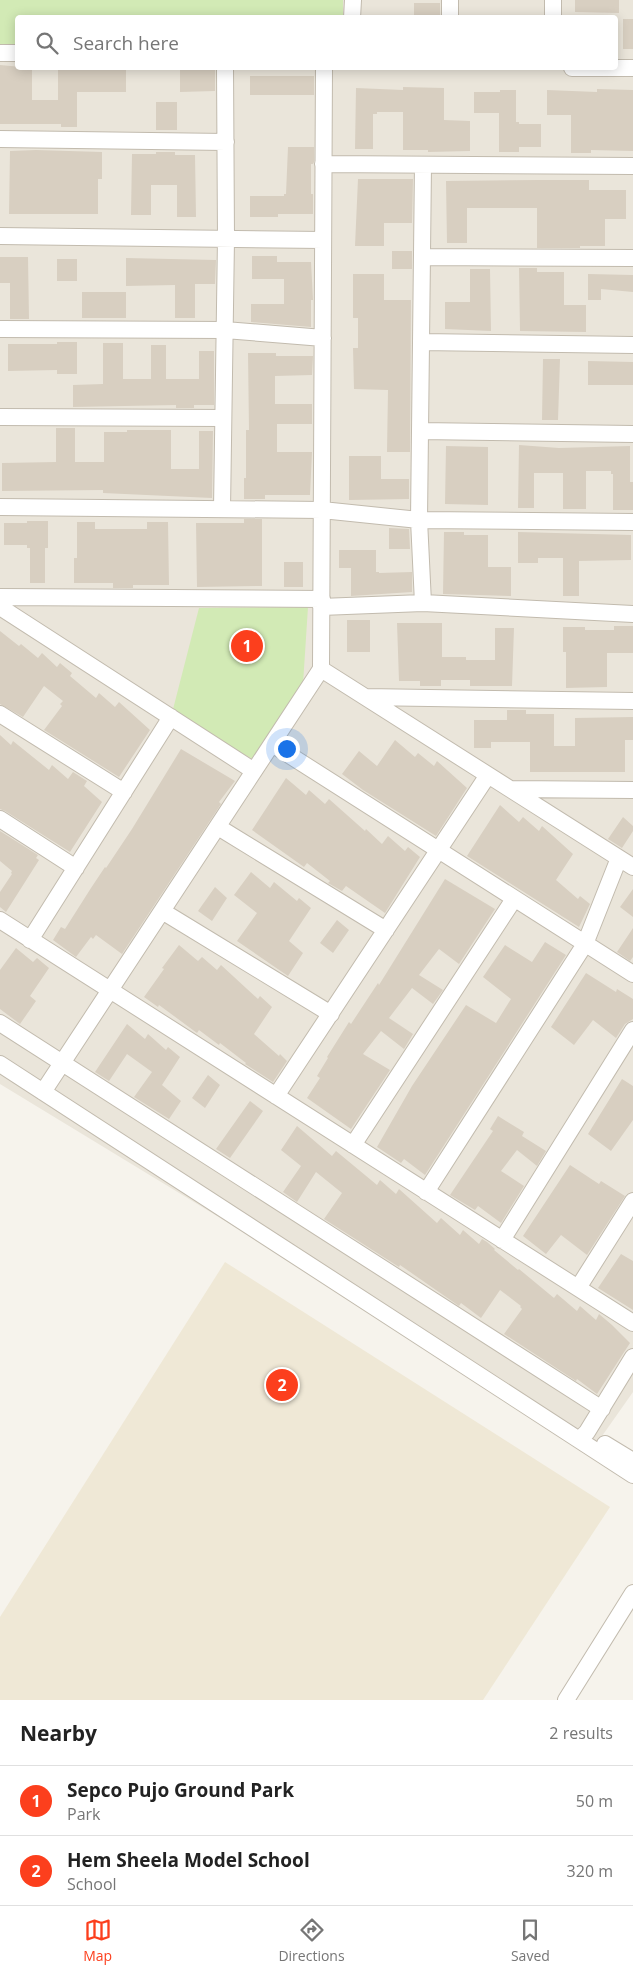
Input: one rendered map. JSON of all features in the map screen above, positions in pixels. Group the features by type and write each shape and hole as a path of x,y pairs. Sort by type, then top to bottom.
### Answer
{"street":[{"path":"352,0 352,15"},
{"path":"450,0 450,15"},
{"path":"553,0 553,15"},
{"path":"0,53 15,53"},
{"path":"618,68 633,68"},
{"path":"222,509 226,239 225,70"},
{"path":"46,1088 321,669 324,70"},
{"path":"0,139 226,142"},
{"path":"323,164 633,166"},
{"path":"423,164 419,520 423,603"},
{"path":"0,236 323,240"},
{"path":"422,257 633,258"},
{"path":"0,329 225,330 322,338"},
{"path":"421,342 633,345"},
{"path":"0,417 223,418"},
{"path":"420,431 633,434"},
{"path":"0,507 322,510 419,520 633,522"},
{"path":"0,598 423,603 633,614"},
{"path":"0,607 254,771"},
{"path":"321,669 626,863 585,944 426,1192"},
{"path":"365,697 633,701"},
{"path":"0,714 124,792"},
{"path":"30,940 171,717"},
{"path":"272,744 633,974"},
{"path":"276,1096 488,775"},
{"path":"510,789 633,790"},
{"path":"0,819 76,868"},
{"path":"218,826 386,930"},
{"path":"353,1145 514,899"},
{"path":"162,911 331,1014"},
{"path":"0,920 633,1323"},
{"path":"0,1023 602,1409"},
{"path":"502,1240 633,1030"},
{"path":"0,1054 46,1088 583,1436 633,1475"},
{"path":"0,1064 46,1088"},
{"path":"578,1288 633,1200"},
{"path":"583,1436 602,1409 633,1357"},
{"path":"583,1436 633,1461"},
{"path":"566,1700 633,1593"}],"shaded area":[{"path":"0,0 633,0 633,1392 595,1446 0,1084"},
{"path":"225,1262 610,1507 483,1700 0,1700 0,1617"}],"green space":[{"path":"0,0 343,0 343,15 15,15 15,45 0,45"},
{"path":"308,607 303,684 253,759 171,717 199,608"}],"building":[{"path":"575,0 619,0 619,13 575,12"},
{"path":"414,3 440,3 440,15 414,15"},
{"path":"623,19 633,19 633,49 623,49"},
{"path":"0,65 15,66 15,70 32,70 32,100 58,100 58,70 126,70 126,92 77,92 77,127 61,127 61,124 0,124"},
{"path":"180,70 215,70 215,91 180,92"},
{"path":"250,76 314,76 314,95 250,95"},
{"path":"403,87 444,88 444,120 470,121 470,151 428,152 428,150 403,150 403,112 377,112 377,114 373,114 373,149 355,149 356,88 403,90"},
{"path":"597,89 633,90 633,151 591,150 591,153 571,153 571,115 547,115 547,90 597,92"},
{"path":"500,90 516,90 516,122 519,122 519,124 541,124 541,147 519,147 519,152 499,152 499,113 474,113 474,92 500,92"},
{"path":"156,102 177,102 177,130 156,130"},
{"path":"288,147 314,147 314,162 311,164 313,214 278,214 278,217 250,217 250,196 284,196 286,194"},
{"path":"10,151 102,152 102,179 98,179 98,214 9,214"},
{"path":"156,152 175,152 175,155 195,155 196,217 177,217 177,185 151,185 151,215 131,215 132,154 156,154"},
{"path":"358,179 413,179 412,223 384,223 384,246 355,246"},
{"path":"589,180 589,190 626,190 626,219 605,219 605,246 537,248 537,208 467,208 467,243 447,243 446,181"},
{"path":"392,251 412,251 412,269 392,269"},
{"path":"252,256 277,256 277,262 311,262 313,300 311,300 311,327 251,322 251,304 284,304 284,279 252,279"},
{"path":"0,257 28,257 29,319 10,319 10,283 0,283"},
{"path":"126,258 216,260 215,284 195,284 195,318 175,318 175,285 126,286"},
{"path":"57,259 77,259 77,281 57,281"},
{"path":"519,268 537,268 537,272 564,272 564,305 586,305 586,332 520,331"},
{"path":"470,269 490,269 491,331 445,329 445,302 470,302"},
{"path":"353,274 384,274 384,300 411,300 410,452 387,452 388,390 354,389 353,348 358,348 358,318 353,318"},
{"path":"588,274 633,275 633,292 601,289 601,300 588,300"},
{"path":"82,292 126,292 126,318 82,318"},
{"path":"57,342 77,342 77,374 57,374 57,370 8,371 8,344 57,344"},
{"path":"103,343 123,343 123,379 151,379 151,345 166,345 166,379 199,379 199,351 214,351 214,405 194,405 194,408 176,408 176,405 73,407 73,385 103,384"},
{"path":"248,353 276,353 276,356 313,356 312,375 275,376 275,404 312,404 312,424 277,424 277,452 312,452 310,495 265,495 265,499 244,499 246,430 249,430"},
{"path":"543,359 560,359 558,420 542,420"},
{"path":"588,361 633,362 633,385 588,385"},
{"path":"56,428 75,428 75,462 104,462 104,432 171,430 171,469 199,469 199,431 213,431 212,498 103,493 103,490 2,491 2,463 56,462"},
{"path":"519,445 559,448 630,446 630,482 633,482 633,510 613,510 613,474 611,474 611,471 586,471 586,509 563,509 563,473 534,473 534,508 518,508"},
{"path":"446,446 488,447 488,505 445,504"},
{"path":"349,456 381,456 381,479 409,479 409,499 349,500"},
{"path":"244,519 262,519 262,586 197,587 196,523 244,523"},
{"path":"27,521 48,521 48,548 45,548 45,583 30,583 30,548 27,548 27,545 4,545 4,523 27,523"},
{"path":"77,522 95,522 95,529 147,529 147,522 168,522 169,585 133,585 133,588 113,588 113,583 74,583 74,558 77,558"},
{"path":"389,528 409,529 410,549 389,549"},
{"path":"444,532 464,532 464,535 488,535 488,567 511,567 511,596 443,594"},
{"path":"518,532 631,535 631,560 579,561 579,596 563,596 563,558 538,558 538,563 518,563"},
{"path":"339,550 376,550 376,572 412,572 412,592 351,596 351,568 339,568"},
{"path":"284,562 303,562 303,587 284,587"},
{"path":"347,620 370,620 370,652 347,652"},
{"path":"397,623 442,623 442,657 466,657 466,660 495,660 495,628 514,628 512,686 470,686 470,680 441,680 441,686 420,686 420,681 399,681"},
{"path":"614,626 633,626 633,653 607,653 607,687 566,688 566,652 563,652 563,627 585,627 585,630 614,630"},
{"path":"0,631 19,646 21,644 38,658 42,653 57,667 60,663 72,673 70,676 96,698 99,693 115,707 119,702 150,730 119,777 44,730 62,706 60,704 63,701 44,686 23,717 0,704"},
{"path":"507,710 526,710 526,714 554,714 554,746 575,746 575,718 633,717 633,740 625,740 625,772 530,772 530,742 491,742 491,748 474,748 474,720 507,720"},
{"path":"0,735 11,745 13,741 49,770 52,765 68,779 73,772 87,781 84,786 102,802 70,852 0,809"},
{"path":"395,740 415,757 418,753 434,766 437,761 467,788 436,836 363,790 342,774 359,751 377,766"},
{"path":"181,749 235,781 219,802 221,804 122,954 96,935 93,939 91,937 76,957 53,940 61,927 65,929 106,868"},
{"path":"286,778 306,795 309,790 325,804 329,799 382,844 388,836 405,851 408,847 420,857 385,913 346,886 342,891 328,883 330,881 307,863 304,867 252,830"},
{"path":"500,805 519,822 523,817 539,831 542,826 573,854 556,880 578,899 580,896 590,904 579,927 467,856"},
{"path":"623,817 633,826 633,831 622,848 608,839"},
{"path":"0,831 38,855 36,858 39,860 6,912 0,907 0,892 12,871 0,861"},
{"path":"251,872 270,888 274,882 297,901 299,898 311,908 289,941 303,953 288,976 237,941 257,913 234,895"},
{"path":"445,879 495,909 459,964 439,949 419,975 443,990 433,1004 412,988 389,1018 413,1034 404,1049 381,1031 363,1054 390,1070 351,1129 307,1098 320,1078 317,1076 327,1057 349,1022 351,1024 378,983 379,985"},
{"path":"215,887 227,898 212,921 198,911"},
{"path":"633,889 633,917 620,907"},
{"path":"337,920 349,930 333,953 320,943"},
{"path":"633,928 633,957 630,961 617,952"},
{"path":"545,942 566,955 425,1175 404,1159 401,1163 377,1147 412,1086 466,1005 496,1023 511,999 483,977 505,945 532,962"},
{"path":"179,945 198,961 202,957 217,970 221,965 258,999 260,996 272,1007 254,1034 287,1061 273,1082 245,1064 220,1043 219,1045 199,1030 197,1033 159,1005 158,1007 144,997"},
{"path":"16,948 33,962 37,958 49,968 30,996 36,1001 20,1024 0,1009 0,970"},
{"path":"586,973 616,992 617,989 633,999 633,1019 625,1024 616,1038 593,1020 574,1045 551,1027"},
{"path":"127,1024 145,1039 148,1034 166,1050 168,1047 180,1057 162,1085 181,1101 169,1119 134,1097 152,1072 127,1054 109,1081 95,1072"},
{"path":"208,1075 220,1085 205,1108 192,1098"},
{"path":"622,1079 633,1086 633,1120 611,1151 588,1134"},
{"path":"250,1101 263,1111 230,1158 216,1149"},
{"path":"498,1116 524,1132 522,1136 546,1151 537,1166 517,1150 501,1171 524,1186 501,1223 478,1206 475,1210 450,1195 493,1131 490,1129"},
{"path":"297,1126 332,1156 336,1151 377,1185 380,1180 396,1194 399,1189 437,1223 441,1218 460,1235 463,1230 479,1244 482,1239 487,1242 494,1250 554,1298 557,1294 577,1311 580,1306 596,1320 599,1314 612,1325 630,1343 597,1394 577,1379 576,1381 504,1334 522,1309 521,1306 500,1290 481,1318 461,1303 459,1306 400,1265 399,1267 324,1219 342,1193 316,1172 297,1202 283,1192 301,1166 281,1150"},
{"path":"570,1165 599,1184 601,1181 625,1196 587,1255 561,1235 546,1254 523,1236"},
{"path":"621,1254 633,1261 633,1310 598,1288"}],"place":[{"name":"Sepco Pujo Ground Park","path":"247,646"},
{"name":"Hem Sheela Model School","path":"282,1385"}]}
